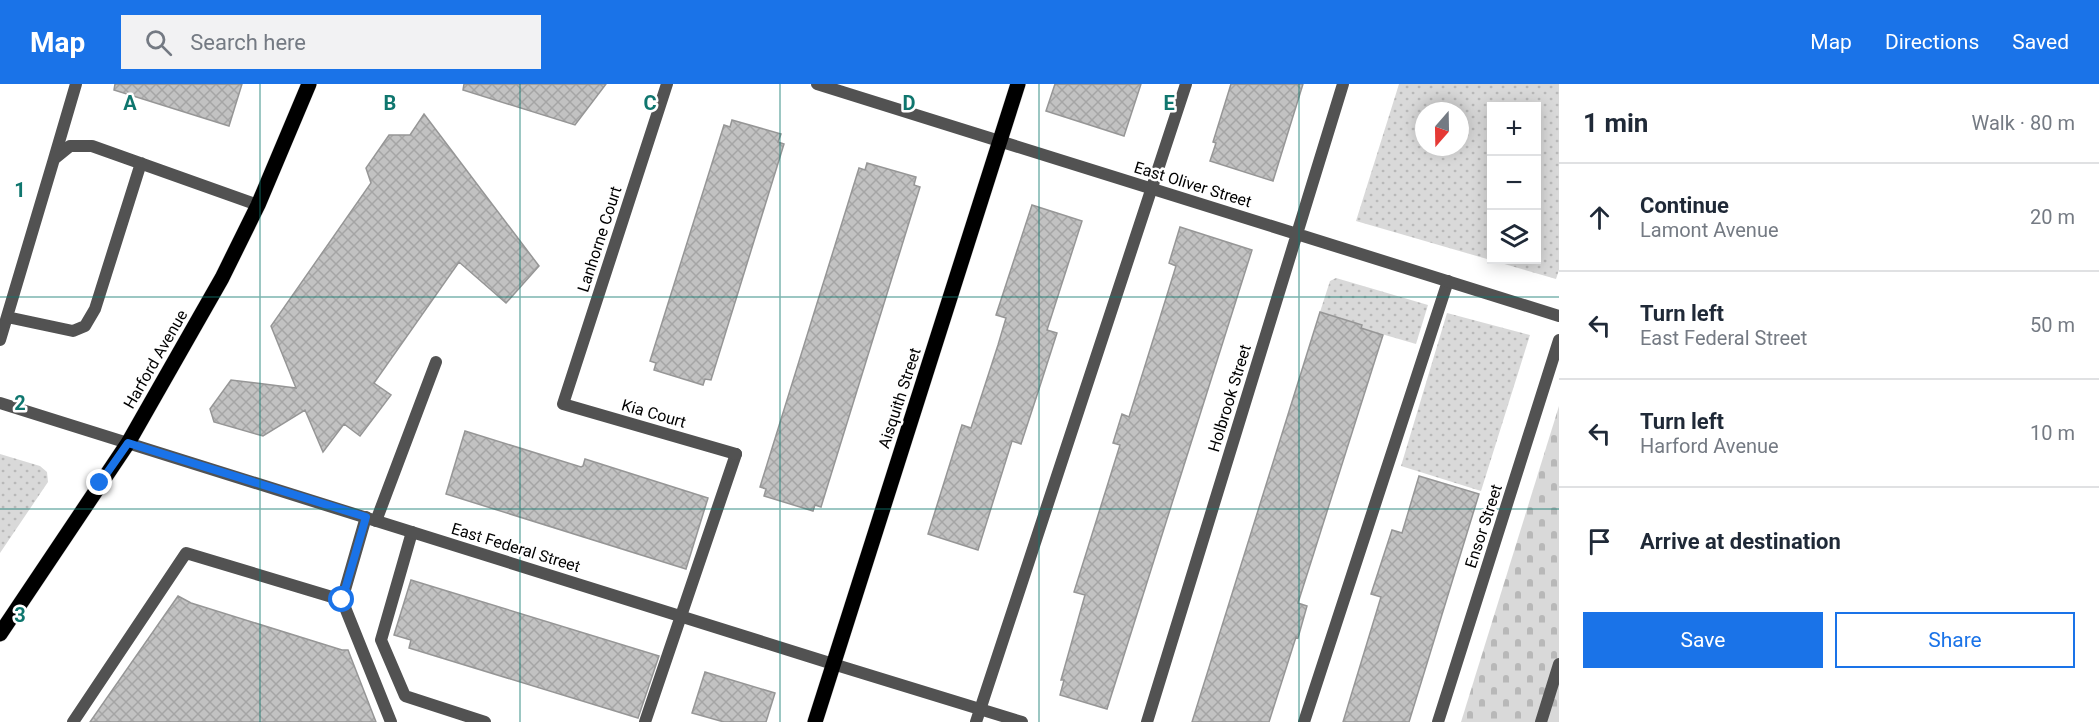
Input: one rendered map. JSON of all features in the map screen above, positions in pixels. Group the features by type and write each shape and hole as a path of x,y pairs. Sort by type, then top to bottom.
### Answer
{"main road":[{"name":"Harford Avenue","path":"0,634 128,443 222,278 258,205 309,84"},
{"name":"Aisquith Street","path":"815,722 1018,84"}],"street":[{"path":"0,340 76,84"},
{"name":"Lanhorne Court","path":"563,404 667,84"},
{"name":"East Oliver Street","path":"817,84 1559,316"},
{"path":"976,722 1186,84"},
{"name":"Holbrook Street","path":"1146,722 1343,84"},
{"path":"54,159 70,146 92,146 258,205"},
{"path":"7,316 73,331 85,326 95,309 141,163"},
{"path":"1305,722 1448,281"},
{"name":"Ensor Street","path":"1438,722 1559,340"},
{"path":"391,722 342,600 371,519 436,362"},
{"name":"East Federal Street","path":"0,403 1022,722"},
{"name":"Kia Court","path":"563,404 736,454 682,616"},
{"path":"412,532 381,640 405,696 485,722"},
{"path":"73,722 186,553 342,600"},
{"path":"645,722 682,616"},
{"path":"1540,722 1559,664"}],"green space":[{"path":"1399,84 1559,84 1559,270 1556,279 1504,264 1541,264 1541,102 1487,102 1487,259 1356,221"},
{"path":"1336,278 1428,305 1416,344 1361,328 1362,325 1320,312 1330,281"},
{"path":"1447,313 1530,335 1481,491 1401,466"},
{"path":"1559,406 1559,722 1461,722"},
{"path":"0,454 40,466 47,472 48,482 0,553"}],"building":[{"path":"115,84 242,84 229,126 114,90"},
{"path":"464,84 606,84 575,125 463,90"},
{"path":"1055,84 1141,84 1124,136 1046,111"},
{"path":"1231,84 1303,84 1273,181 1210,161 1216,143 1213,142"},
{"path":"424,114 539,266 506,303 459,262 374,383 391,395 360,436 344,424 323,452 305,410 263,436 214,422 210,409 231,380 296,388 271,326 371,183 366,168 389,135 410,135"},
{"path":"732,120 781,134 778,142 784,144 711,380 705,379 703,385 654,370 656,363 650,361 724,125 730,127"},
{"path":"867,163 916,177 914,185 920,187 821,507 815,505 813,511 764,496 766,489 760,487 859,168 865,170"},
{"path":"1032,205 1082,221 1047,330 1057,333 1021,444 1012,441 978,550 928,534 962,425 971,428 998,345 1006,318 996,315"},
{"path":"1180,227 1252,250 1107,709 1060,695 1064,680 1061,680 1085,595 1074,592 1120,445 1113,443 1122,414 1129,417 1176,266 1169,263"},
{"path":"1320,312 1362,325 1361,328 1383,335 1298,603 1307,606 1298,638 1296,637 1269,722 1192,722"},
{"path":"465,431 581,467 585,459 708,498 686,569 446,494"},
{"path":"1419,476 1479,494 1409,722 1343,722 1381,597 1371,594 1392,530 1402,533"},
{"path":"411,580 659,656 638,718 409,648 411,640 394,635"},
{"path":"178,596 191,603 348,650 376,722 90,722"},
{"path":"705,672 775,693 766,722 724,722 692,713"}],"route":[{"path":"100,483 128,443 366,517 342,600"}]}
